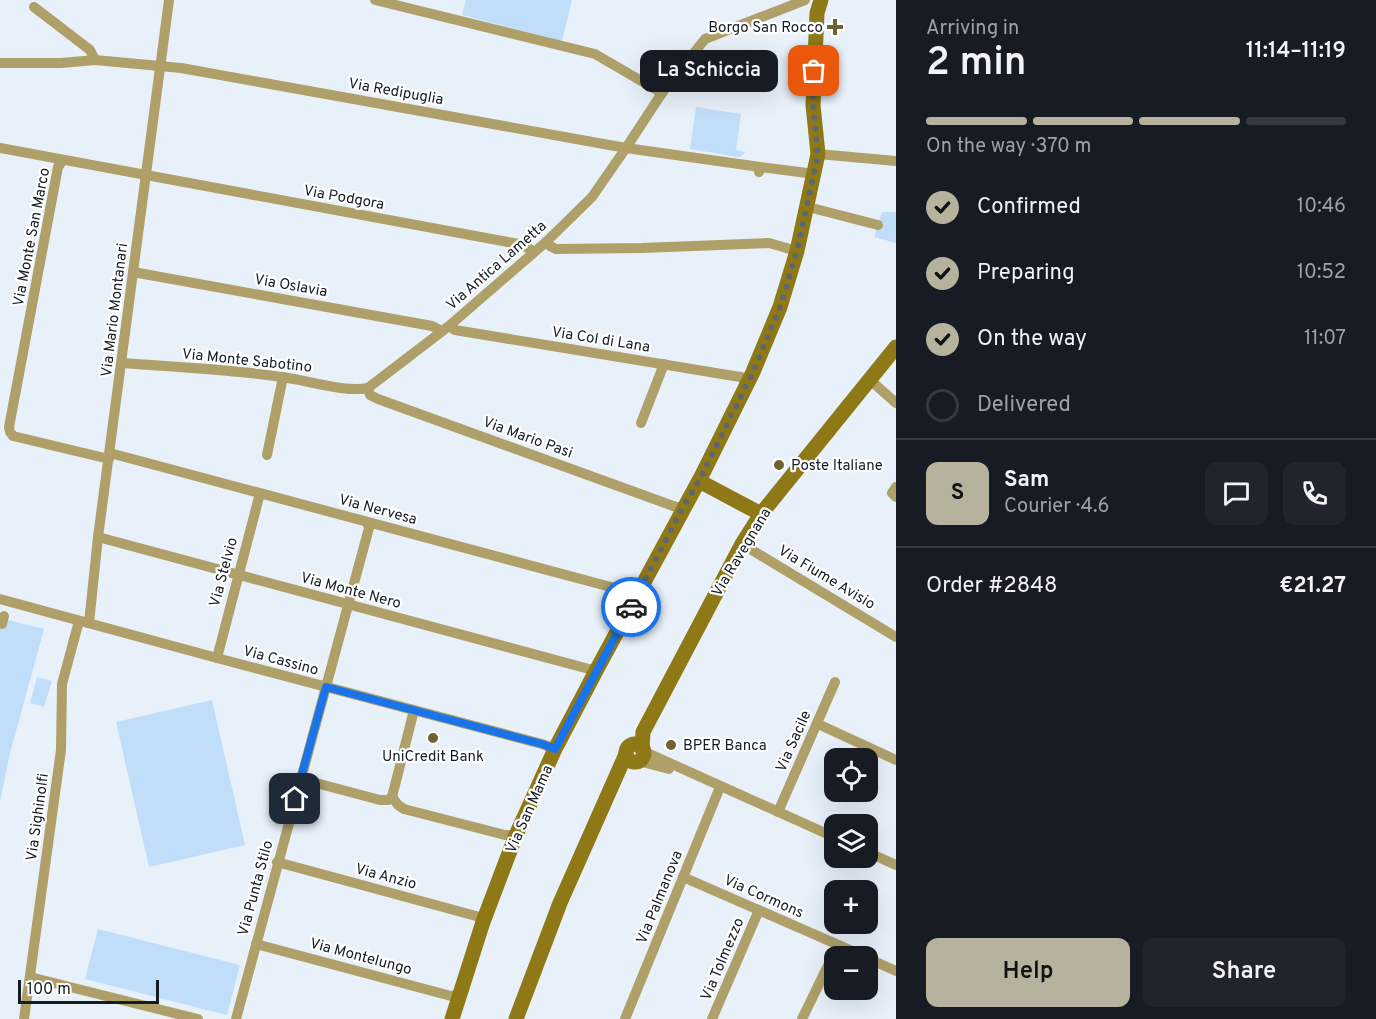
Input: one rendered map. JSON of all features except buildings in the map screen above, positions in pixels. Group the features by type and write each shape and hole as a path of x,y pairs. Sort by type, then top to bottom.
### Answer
{"street":[{"name":"Via Mario Montanari","path":"84,622 122,363 169,0"},
{"path":"375,0 595,54 662,93"},
{"name":"Via Antica Lametta","path":"368,388 446,328 534,253 592,197 662,93 705,39 810,1"},
{"name":"Via San Mama","path":"452,1019 483,922 516,835 555,749 699,481 747,384 776,318 797,251 818,154 813,105 816,36 810,1"},
{"path":"34,7 90,50 95,60"},
{"name":"Via Redipuglia","path":"0,63 50,64 95,60 201,71 626,148"},
{"path":"626,148 760,170 815,174"},
{"name":"Via Podgora","path":"1,151 63,160 519,244 534,253"},
{"path":"818,154 896,161"},
{"name":"Via Monte San Marco","path":"9,427 58,167 63,160"},
{"path":"808,207 878,225"},
{"path":"546,242 556,249 769,243 797,251"},
{"name":"Via Oslavia","path":"133,272 446,328"},
{"name":"Via Col di Lana","path":"446,328 741,377 747,384"},
{"name":"Via Ravegnana","path":"516,1019 560,903 619,771 636,755 643,732 742,544 761,514 896,347"},
{"name":"Via Monte Sabotino","path":"122,363 283,377 354,390 368,388"},
{"path":"641,423 663,364"},
{"path":"267,456 283,377"},
{"path":"869,379 896,403"},
{"name":"Via Mario Pasi","path":"368,388 370,395 378,399 676,507 683,507"},
{"name":"Via Nervesa","path":"9,427 13,436 109,456 262,494 622,590 636,598"},
{"path":"699,481 761,514"},
{"path":"896,487 892,493 896,497"},
{"name":"Via Stelvio","path":"217,658 259,497 262,494"},
{"name":"Via Punta Stilo","path":"236,1019 369,528 367,522"},
{"name":"Via Monte Nero","path":"98,537 589,669 597,669"},
{"name":"Via Fiume Avisio","path":"742,544 896,637"},
{"name":"Via Cassino","path":"0,599 555,749"},
{"name":"Via Sighinolfi","path":"24,1019 61,750 62,684 84,622"},
{"name":"Via Sacile","path":"778,812 835,682"},
{"path":"301,779 380,800 388,800 392,797 414,710"},
{"path":"818,724 896,760"},
{"path":"636,755 687,772 824,833"},
{"name":"Via Palmanova","path":"625,1019 720,788"},
{"path":"392,797 404,809 505,836 516,835"},
{"path":"878,857 896,865"},
{"name":"Via Anzio","path":"278,862 476,916 483,922"},
{"name":"Via Cormons","path":"683,877 838,945"},
{"name":"Via Tolmezzo","path":"712,1019 759,910"},
{"name":"Via Montelungo","path":"256,944 451,996 459,995"},
{"path":"802,1019 838,945"},
{"name":"Via Cormons","path":"878,962 896,970"},
{"path":"30,977 198,1019"}],"shaded area":[{"path":"466,0 572,0 562,41 462,15"},
{"path":"696,107 741,114 736,150 745,152 740,157 690,149"},
{"path":"882,212 896,212 896,243 874,237"},
{"path":"0,618 44,629 10,753 0,802"},
{"path":"37,677 52,681 44,707 30,703"},
{"path":"212,700 245,845 149,867 116,722"},
{"path":"98,929 240,965 227,1015 85,979"}],"way so far":[{"path":"631,607 699,481 753,372 780,307 808,207 818,154 813,105 814,71"}],"place":[{"name":"Borgo San Rocco","path":"835,27"},
{"name":"La Schiccia","path":"814,71"},
{"name":"Poste Italiane","path":"779,465"},
{"name":"UniCredit Bank","path":"433,738"},
{"name":"BPER Banca","path":"671,745"}],"route":[{"path":"295,799 326,687 555,749 631,607"}]}
